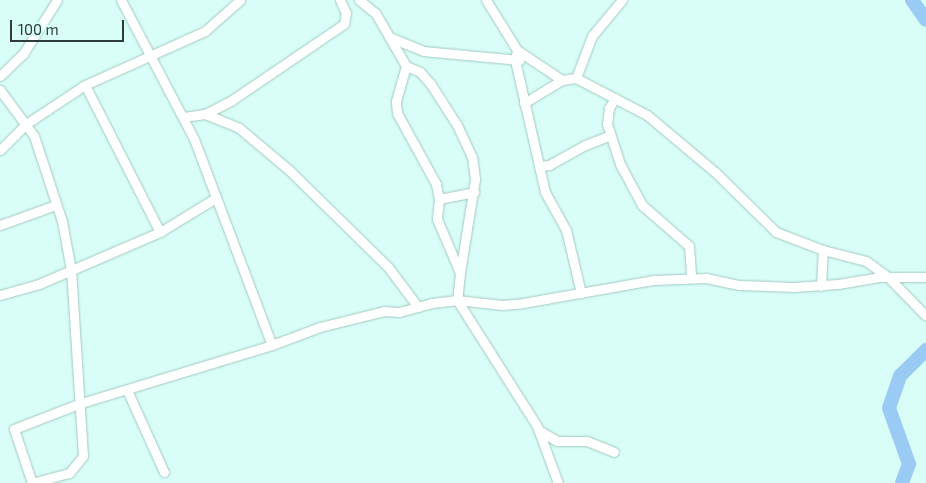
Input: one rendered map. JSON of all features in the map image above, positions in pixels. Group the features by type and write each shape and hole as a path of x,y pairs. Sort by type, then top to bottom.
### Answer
{"street":[{"path":"0,76 23,54 57,0"},
{"path":"121,0 149,56 183,116 272,345"},
{"path":"0,150 26,124 85,85 205,31 240,0"},
{"path":"183,116 204,114 232,100 344,24 346,13 340,0"},
{"path":"359,0 376,14 406,66 420,72 430,83 457,125 472,157 474,192 457,300 540,431 558,483"},
{"path":"486,0 517,50 562,80"},
{"path":"576,78 592,36 622,0"},
{"path":"388,37 423,51 515,60 533,59"},
{"path":"517,50 515,60 539,166 549,203 566,230 581,293"},
{"path":"406,66 396,102 396,113 436,184 439,199 437,219 460,273"},
{"path":"524,103 562,80 576,78 615,98 670,133 730,186 776,232 823,250 866,261 888,277 926,316"},
{"path":"85,85 160,232"},
{"path":"0,90 26,124 41,154 56,205 71,270 78,404 83,447 80,465 70,473 32,483 14,429 78,404 272,345 341,321 457,300 502,305 654,280 720,279 739,285 821,286 888,277 926,277"},
{"path":"615,98 607,116 609,136 642,204 689,246 691,278"},
{"path":"204,114 240,128 289,170 388,267 418,307"},
{"path":"539,166 548,165 585,145 609,136"},
{"path":"439,199 474,192"},
{"path":"0,295 39,284 160,232 214,199"},
{"path":"0,225 56,205"},
{"path":"821,286 823,250"},
{"path":"127,390 164,472"},
{"path":"540,431 557,442 587,441 614,452"}],"waterway":[{"path":"912,0 926,20"},
{"path":"902,483 909,464 889,408 900,376 926,350"}]}
